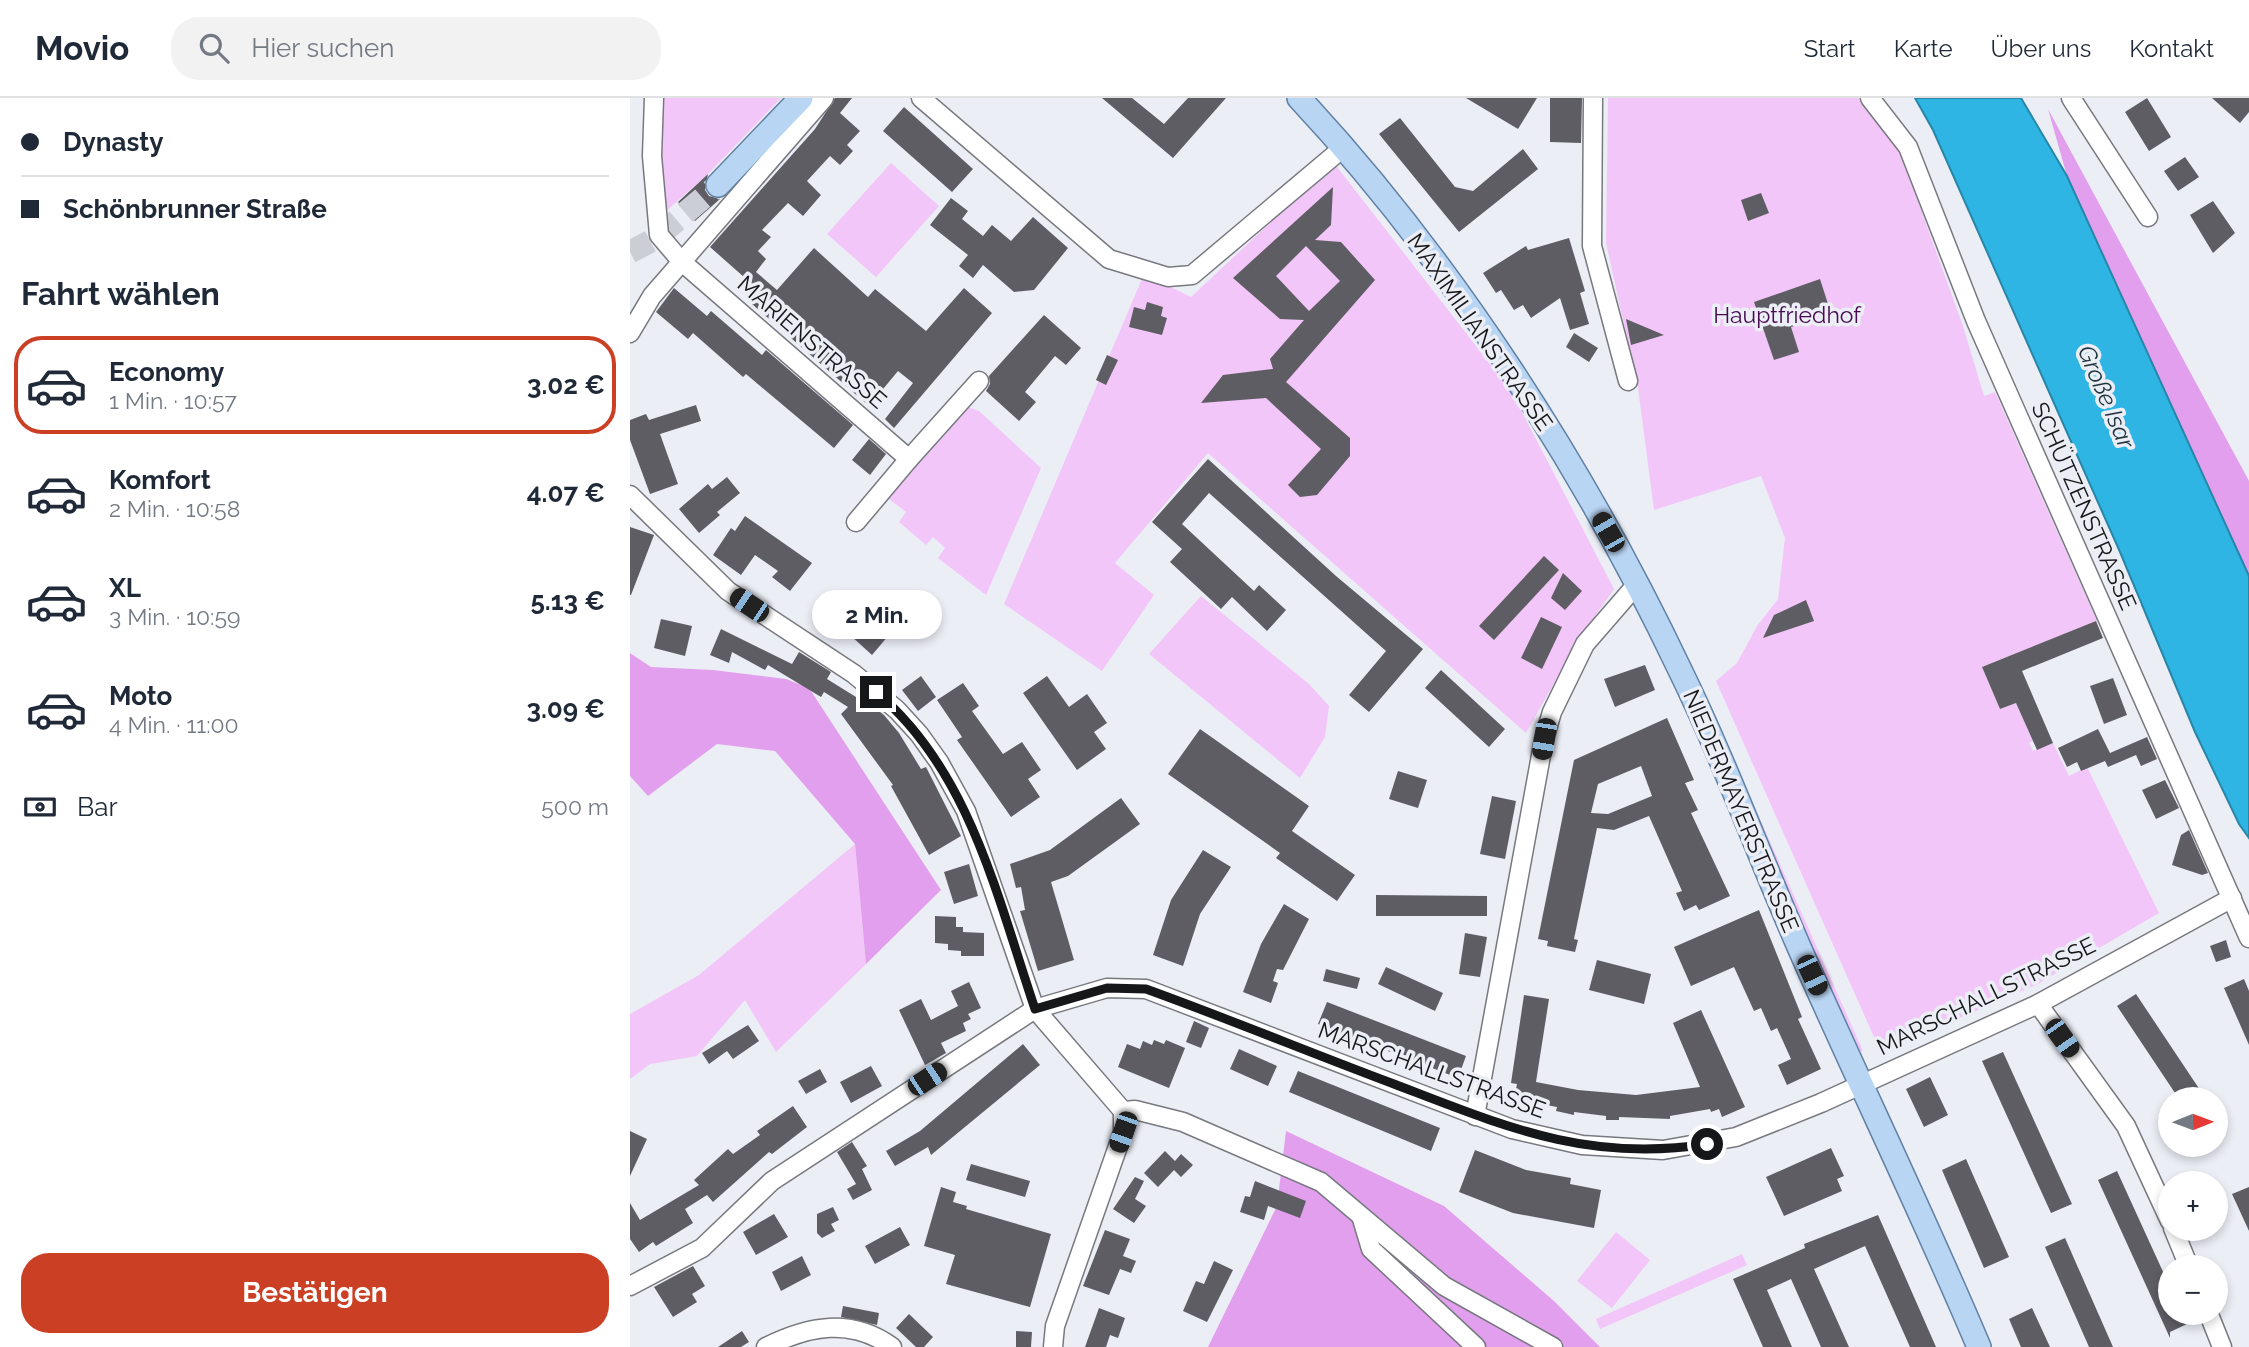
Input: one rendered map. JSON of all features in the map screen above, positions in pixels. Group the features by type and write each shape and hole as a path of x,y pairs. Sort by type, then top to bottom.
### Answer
{"main road":[{"path":"718,185 801,98"},
{"name":"MAXIMILIANSTRASSE","path":"1299,98 1344,146 1428,256 1508,368 1552,434 1637,584"},
{"name":"NIEDERMAYERSTRASSE","path":"1637,584 1681,671 1979,1347"}],"street":[{"name":"MARIENSTRASSE","path":"654,98 652,156 659,235 682,262 909,458"},
{"path":"630,333 652,296 824,98"},
{"path":"921,98 1109,259 1168,277 1192,275 1344,146"},
{"path":"1593,98 1592,246 1628,381"},
{"name":"SCHÜTZENSTRASSE","path":"1870,98 1897,130 1912,155 1976,321 2249,938"},
{"path":"2071,98 2148,217"},
{"path":"856,522 909,458 979,381"},
{"path":"632,499 728,591 854,674 897,710 919,734 939,762 966,811 1035,1009 1123,1111 1123,1132 1055,1326 1053,1347"},
{"path":"1475,1116 1544,739 1552,712 1585,644 1637,584"},
{"name":"MARSCHALLSTRASSE","path":"630,1286 702,1248 772,1181 1035,1009 1107,988 1146,989 1512,1129 1582,1146 1663,1150 1707,1144 1753,1131 2038,1004 2231,898"},
{"path":"2038,1004 2126,1126 2158,1195"},
{"path":"1123,1111 1135,1110 1183,1122 1321,1182 1444,1286 1553,1347"},
{"path":"1362,1218 1371,1249 1476,1347"},
{"path":"2213,1325 2222,1347"},
{"path":"766,1347 799,1332 834,1327 869,1333 892,1347"}],"green space":[{"path":"658,98 781,98 708,174 664,213 655,156"},
{"name":"Hauptfriedhof","path":"1608,98 1858,98 1898,146 1963,326 1984,396 1995,392 2097,621 1982,667 2000,709 2016,703 2033,741 2029,743 2033,751 2053,743 2069,776 2087,767 2159,913 2036,985 1890,1048 1878,1046 1716,681 1737,663 1757,626 1778,599 1785,538 1761,476 1654,510 1638,388 1606,243"},
{"path":"891,163 939,206 876,277 827,234"},
{"path":"1334,163 1511,391 1614,589 1579,639 1526,733 1208,453 1115,563 1154,595 1102,671 1004,604 1144,274 1191,297"},
{"path":"965,406 979,411 1041,468 986,595 938,558 945,548 933,537 926,545 899,522 906,512 885,496"},
{"path":"1201,596 1309,684 1329,706 1325,737 1300,778 1149,654"},
{"path":"1695,673 1863,1051 1860,1051 1844,1020 1709,715 1692,674"},
{"path":"855,844 866,964 776,1052 745,1000 697,1056 650,1064 630,1079 630,1014 699,975"},
{"path":"1616,1232 1650,1260 1612,1308 1577,1281"},
{"path":"1742,1254 1747,1265 1600,1329 1596,1319"}],"shaded area":[{"path":"2048,109 2249,481 2249,576 2067,176"},
{"path":"630,653 651,667 713,670 786,679 809,688 941,890 866,964 855,844 775,751 717,744 648,796 630,776"},
{"path":"1286,1131 1444,1206 1554,1301 1600,1347 1208,1347 1277,1206"}],"water":[{"name":"Große Isar","path":"1915,98 2021,98 2067,176 2249,576 2249,838 2239,824 2195,732 2120,552 1933,130"}],"building":[{"path":"835,98 852,98 840,113 860,131 847,145 853,151 840,165 830,156 807,181 821,195 803,216 788,203 762,230 771,237 758,251 766,259 756,272 777,290 814,248 868,297 875,289 926,331 964,288 992,313 894,428 885,419 913,383 898,371 869,406 752,304 762,293 710,247 815,129"},
{"path":"1102,98 1132,98 1164,124 1188,98 1226,98 1173,158"},
{"path":"1466,98 1537,98 1518,129"},
{"path":"1550,98 1582,98 1581,143 1550,142"},
{"path":"2147,98 2171,137 2149,151 2125,112"},
{"path":"2212,98 2249,98 2249,112 2240,123"},
{"path":"904,107 973,169 952,192 883,131"},
{"path":"1400,118 1455,187 1473,191 1523,149 1538,169 1459,232 1379,134"},
{"path":"2185,157 2199,177 2178,191 2164,171"},
{"path":"708,174 705,190 709,196 720,199 695,221 678,202"},
{"path":"1333,187 1331,225 1315,240 1341,242 1375,280 1286,382 1350,438 1350,456 1317,495 1300,497 1288,485 1321,449 1266,398 1201,403 1223,375 1273,369 1270,359 1304,320 1280,319 1233,278","holes":["1306,246 1340,281 1309,311 1276,276"]},
{"path":"1761,193 1769,213 1748,221 1741,200"},
{"path":"951,198 968,211 962,219 983,236 992,225 1011,241 1033,217 1068,248 1034,290 1014,292 983,265 973,278 959,266 968,255 930,225"},
{"path":"2213,201 2235,233 2213,253 2190,215"},
{"path":"1569,238 1585,291 1580,293 1589,324 1570,330 1560,298 1531,318 1523,305 1514,310 1501,290 1496,293 1483,273 1526,246 1528,250"},
{"path":"1820,279 1829,307 1805,315 1808,322 1791,327 1799,352 1774,360 1754,302"},
{"path":"674,288 707,316 711,311 762,355 766,350 853,425 834,448 746,374 743,377 693,333 688,339 656,312"},
{"path":"1147,302 1163,307 1161,316 1167,318 1162,335 1129,327 1134,307 1145,310"},
{"path":"1044,315 1081,348 1066,365 1055,356 1025,392 1036,402 1019,421 986,391 990,384 989,376"},
{"path":"1626,319 1664,335 1631,345"},
{"path":"1574,333 1598,348 1589,362 1566,347"},
{"path":"1107,355 1118,360 1106,385 1096,380"},
{"path":"696,405 701,421 660,434 678,484 650,494 630,440 630,420 646,414 649,420"},
{"path":"869,439 886,454 870,475 852,460"},
{"path":"1208,459 1336,576 1423,649 1369,712 1349,695 1386,651 1209,493 1182,524 1254,591 1259,585 1286,610 1267,631 1232,597 1221,609 1170,562 1182,549 1152,522"},
{"path":"727,477 740,493 717,512 720,515 699,533 679,509 708,484 712,489"},
{"path":"745,516 812,563 790,591 772,577 778,571 755,555 741,575 713,555 731,528 735,531"},
{"path":"630,527 654,535 631,595 630,595"},
{"path":"1544,556 1559,570 1494,640 1479,626"},
{"path":"1563,573 1582,591 1565,610 1551,598"},
{"path":"888,590 911,609 872,655 850,635"},
{"path":"1806,600 1814,621 1763,638 1774,615"},
{"path":"1541,617 1562,627 1542,669 1521,658"},
{"path":"661,619 692,626 685,656 654,648"},
{"path":"2096,621 2103,638 2022,671 2053,743 2037,750 2016,703 2000,709 1982,667"},
{"path":"721,629 792,664 799,652 831,672 827,679 856,697 858,695 884,715 899,733 921,769 926,767 961,836 929,855 891,786 893,785 841,714 848,707 824,692 821,697 768,665 765,670 732,652 729,663 710,655"},
{"path":"1645,665 1655,690 1615,707 1604,679"},
{"path":"1441,670 1505,729 1489,747 1425,688"},
{"path":"921,676 936,697 918,711 902,690"},
{"path":"1047,676 1069,707 1087,694 1107,723 1094,732 1106,749 1077,770 1023,693"},
{"path":"2113,678 2127,715 2104,724 2090,686"},
{"path":"963,683 979,706 972,711 1003,754 1022,742 1041,770 1028,779 1040,797 1011,817 957,740 962,737 937,700"},
{"path":"1667,718 1694,780 1685,783 1698,810 1691,813 1730,896 1699,910 1696,905 1684,911 1676,893 1682,891 1649,816 1614,830 1597,828 1574,939 1578,940 1575,952 1547,946 1548,941 1538,939 1574,760","holes":["1641,766 1652,796 1608,814 1591,813 1598,784"]},
{"path":"1200,729 1309,806 1292,831 1355,875 1337,901 1276,858 1280,853 1168,774"},
{"path":"2098,729 2110,753 2147,737 2157,759 2141,766 2136,755 2108,767 2105,761 2081,771 2077,762 2067,767 2058,748"},
{"path":"1398,771 1427,780 1418,808 1389,799"},
{"path":"2165,780 2179,808 2156,819 2142,790"},
{"path":"1492,796 1516,801 1505,859 1480,854"},
{"path":"1121,798 1140,824 1068,876 1051,882 1074,960 1038,971 1020,911 1025,910 1021,887 1016,888 1010,864 1050,850"},
{"path":"2189,830 2208,873 2202,875 2172,865 2181,835"},
{"path":"1203,850 1231,867 1200,914 1183,966 1153,955 1171,900"},
{"path":"969,864 978,896 954,904 944,872"},
{"path":"1376,895 1487,896 1487,916 1376,916"},
{"path":"1284,904 1309,919 1283,970 1277,969 1273,981 1278,983 1271,1003 1243,992 1261,944"},
{"path":"1759,910 1802,1017 1798,1019 1821,1069 1787,1085 1778,1065 1791,1059 1777,1028 1771,1031 1761,1008 1754,1011 1734,967 1691,986 1674,947"},
{"path":"935,916 956,917 956,927 963,927 963,932 984,933 984,956 961,956 961,951 948,950 948,944 935,943"},
{"path":"1465,933 1487,937 1480,977 1459,974"},
{"path":"2226,940 2231,957 2216,962 2210,946"},
{"path":"1597,960 1651,974 1644,1004 1589,990"},
{"path":"1386,967 1443,993 1435,1011 1378,984"},
{"path":"1326,969 1360,978 1357,989 1323,981"},
{"path":"2244,979 2249,991 2249,1045 2224,988"},
{"path":"969,982 981,1008 968,1014 971,1019 963,1023 966,1031 941,1043 946,1053 925,1065 899,1010 921,999 931,1020 958,1006 951,991"},
{"path":"2136,994 2198,1087 2171,1087 2117,1006"},
{"path":"1524,995 1549,999 1536,1082 1578,1090 1636,1095 1700,1087 1673,1023 1701,1010 1745,1107 1722,1117 1719,1109 1711,1112 1710,1109 1670,1116 1670,1119 1619,1117 1619,1120 1606,1120 1606,1116 1574,1112 1574,1115 1556,1111 1557,1107 1514,1099 1517,1084 1511,1083"},
{"path":"1327,1002 1466,1056 1458,1078 1318,1024"},
{"path":"1194,1021 1209,1028 1201,1048 1186,1042"},
{"path":"748,1025 759,1041 733,1059 727,1051 709,1064 702,1053"},
{"path":"1154,1040 1164,1044 1166,1040 1185,1048 1169,1088 1118,1067 1127,1044 1140,1049 1143,1041 1152,1045"},
{"path":"1023,1044 1040,1065 931,1155 928,1147 895,1166 886,1151 920,1131"},
{"path":"1239,1049 1277,1066 1268,1086 1230,1069"},
{"path":"2003,1052 2072,1204 2051,1213 1982,1061"},
{"path":"871,1066 882,1086 851,1103 840,1082"},
{"path":"820,1069 827,1082 806,1094 798,1081"},
{"path":"1298,1071 1440,1128 1431,1151 1289,1092"},
{"path":"1930,1077 1948,1115 1924,1127 1906,1089"},
{"path":"793,1106 807,1127 772,1154 769,1152 713,1202 707,1195 685,1209 693,1223 656,1246 653,1242 639,1252 630,1239 630,1203 640,1220 699,1185 694,1180 728,1149 733,1154 760,1135 757,1131"},
{"path":"630,1131 647,1139 630,1176"},
{"path":"852,1142 867,1166 862,1169 872,1190 853,1200 847,1189 856,1184 837,1152"},
{"path":"1831,1148 1844,1176 1837,1179 1842,1191 1784,1216 1766,1177"},
{"path":"1475,1150 1526,1170 1571,1178 1570,1184 1601,1190 1594,1228 1513,1213 1459,1192"},
{"path":"1165,1151 1175,1161 1181,1154 1193,1165 1181,1177 1174,1170 1158,1187 1144,1173"},
{"path":"1966,1159 2009,1257 1984,1268 1942,1170"},
{"path":"971,1164 1030,1181 1025,1197 966,1180"},
{"path":"2117,1171 2158,1261 2158,1312 2098,1180"},
{"path":"1135,1177 1144,1181 1135,1199 1146,1206 1134,1223 1113,1209"},
{"path":"1255,1181 1306,1201 1300,1218 1268,1206 1264,1220 1240,1212 1245,1196 1250,1197"},
{"path":"941,1187 956,1192 953,1202 967,1206 966,1209 1051,1234 1030,1307 946,1284 955,1255 924,1246"},
{"path":"2249,1187 2249,1231 2232,1194"},
{"path":"833,1207 839,1220 831,1224 835,1231 822,1238 817,1233 817,1214"},
{"path":"774,1214 788,1237 756,1255 743,1232"},
{"path":"1878,1215 1936,1347 1910,1347 1865,1246 1814,1269 1849,1347 1821,1347 1791,1279 1767,1290 1792,1347 1763,1347 1733,1279 1805,1248 1804,1244"},
{"path":"900,1227 910,1245 875,1264 865,1246"},
{"path":"1105,1230 1130,1239 1123,1256 1136,1261 1131,1273 1120,1269 1109,1295 1083,1286"},
{"path":"2065,1238 2113,1347 2089,1347 2045,1247"},
{"path":"802,1256 811,1275 781,1291 772,1272"},
{"path":"1214,1261 1233,1270 1207,1322 1183,1311 1196,1281 1204,1284"},
{"path":"693,1266 705,1286 692,1294 697,1302 673,1317 654,1287"},
{"path":"843,1306 879,1313 877,1325 841,1317"},
{"path":"1099,1308 1125,1318 1118,1338 1110,1335 1106,1347 1085,1347"},
{"path":"2032,1308 2050,1347 2021,1347 2009,1319"},
{"path":"909,1314 933,1337 924,1347 916,1347 896,1328"},
{"path":"2164,1325 2185,1325 2170,1332 2170,1338"},
{"path":"742,1331 749,1342 741,1347 718,1347"},
{"path":"1016,1331 1032,1332 1031,1347 1016,1347"}],"tunnel":[{"path":"630,252 655,239 718,185"}],"route":[{"path":"876,692 919,734 939,762 966,811 1035,1009 1082,993 1107,988 1146,989 1512,1129 1582,1146 1612,1150 1663,1150 1707,1144"}]}
